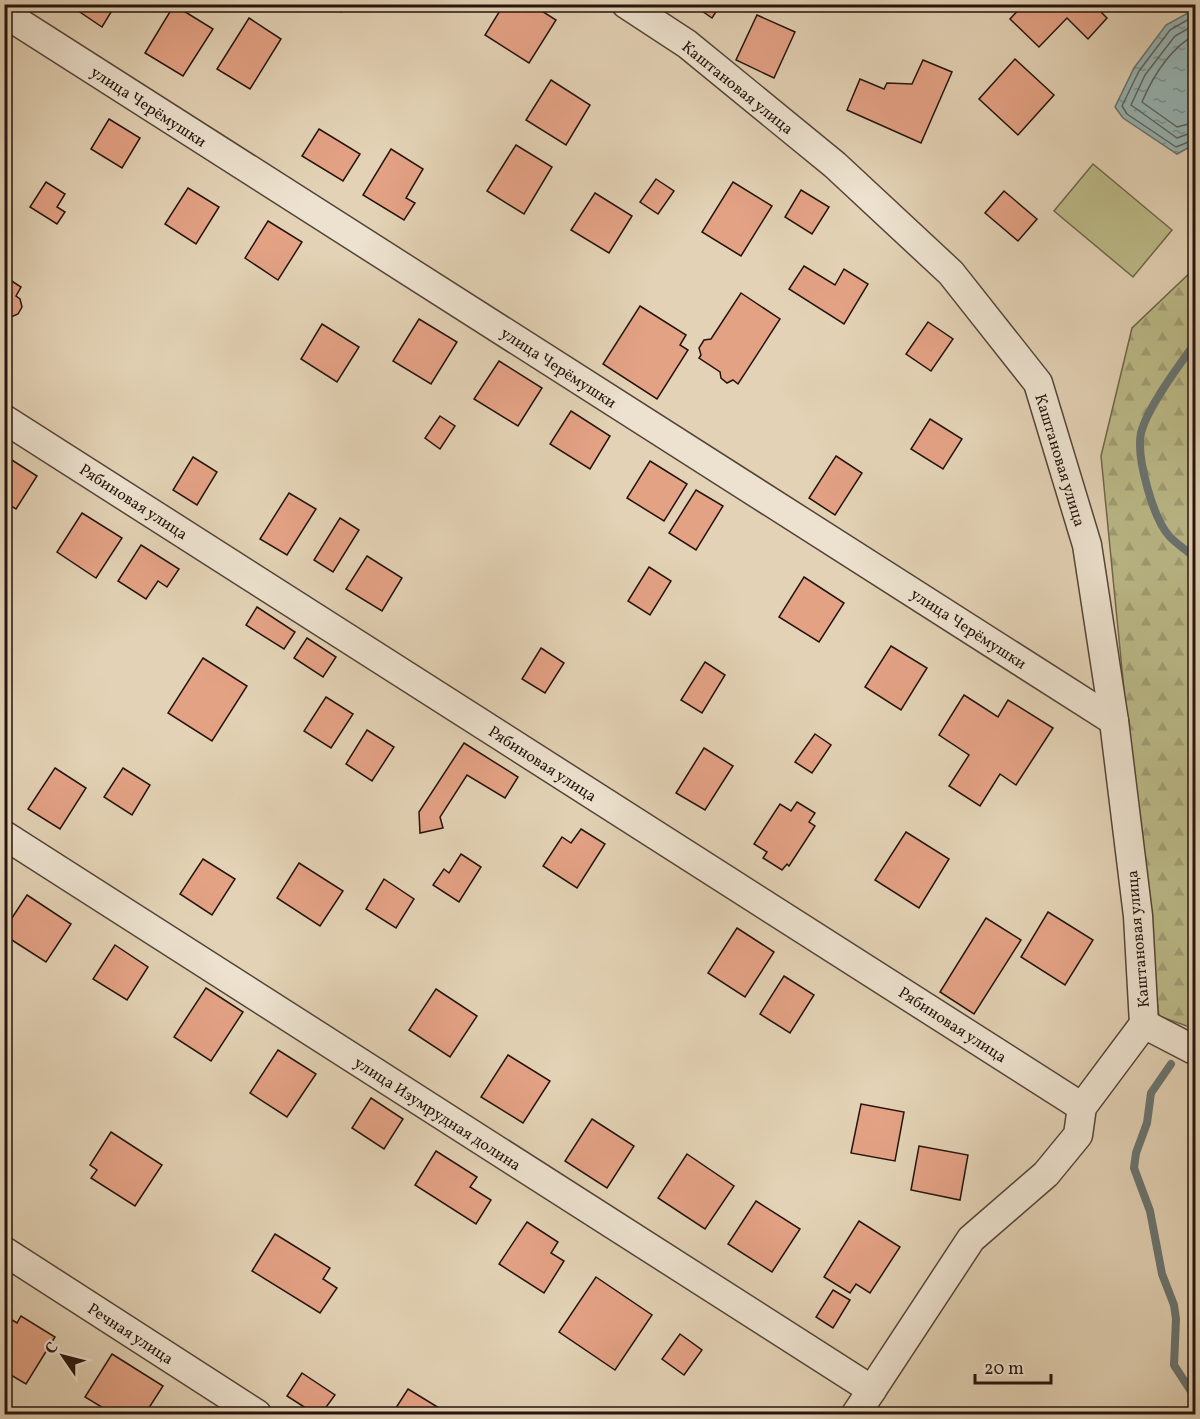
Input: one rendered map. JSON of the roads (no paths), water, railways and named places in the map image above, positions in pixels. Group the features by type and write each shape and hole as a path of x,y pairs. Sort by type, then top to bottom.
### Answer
{"street":[{"name":"Каштановая улица","path":"626,4 687,44 835,165 951,273 1038,383 1087,545 1114,721 1138,916 1144,1024"},
{"name":"улица Черёмушки","path":"4,13 1114,721"},
{"name":"Рябиновая улица","path":"4,419 1082,1107"},
{"name":"улица Изумрудная долина","path":"4,836 872,1390"},
{"path":"856,1414 971,1239 1046,1174 1078,1135 1082,1107 1144,1024 1196,1051"},
{"name":"Речная улица","path":"4,1251 257,1414"}],"water":[{"path":"1195,9 1195,144 1177,154 1123,118 1115,107 1134,68 1166,25"}],"waterway":[{"path":"1196,342 1150,411 1144,423 1140,444 1143,472 1158,517 1170,537 1196,558"},
{"path":"1171,1064 1151,1093 1147,1123 1136,1153 1134,1168 1150,1211 1162,1274 1174,1305 1176,1319 1174,1365 1196,1399"}]}
